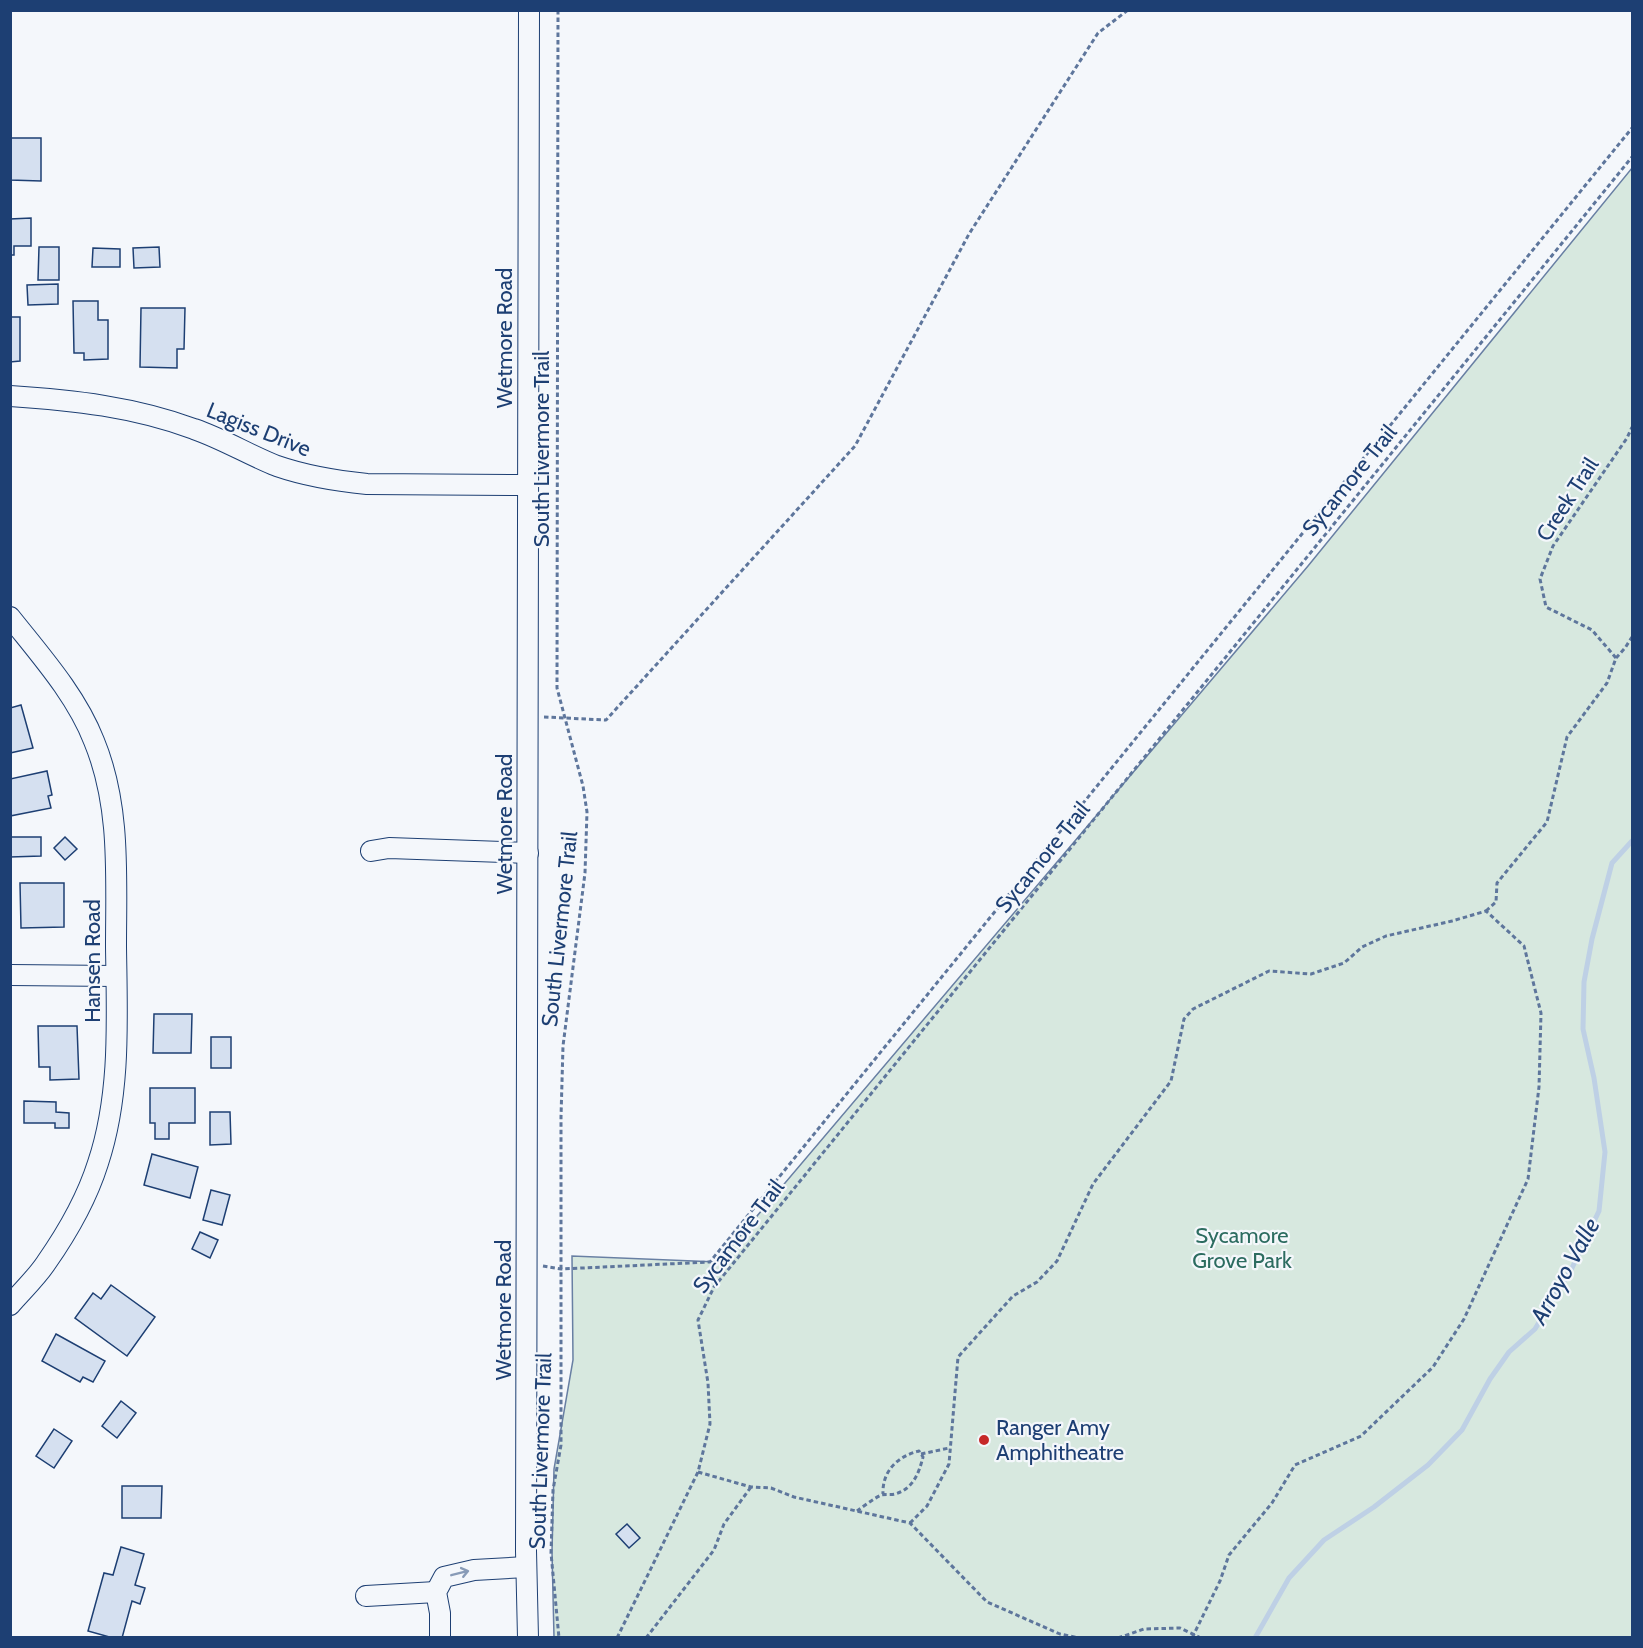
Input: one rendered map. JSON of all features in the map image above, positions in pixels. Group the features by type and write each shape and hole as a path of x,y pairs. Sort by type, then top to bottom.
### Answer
{"street":[{"name":"Wetmore Road","path":"528,1638 526,1567 529,10"},
{"name":"Lagiss Drive","path":"10,396 89,404 149,415 207,434 276,465 307,475 347,482 528,485"},
{"name":"Hansen Road","path":"10,617 17,637 65,688 94,739 111,796 116,842 115,1070 110,1118 98,1163 80,1208 46,1265 10,1305"},
{"path":"371,851 399,849 528,853"},
{"path":"10,975 116,976"},
{"path":"440,1638 440,1613 436,1592 444,1577 474,1570 526,1567"},
{"path":"366,1596 436,1592"}],"path":[{"name":"South Livermore Trail","path":"558,10 557,688 588,812 585,873 563,1046 561,1445 553,1490 551,1553 559,1638"},
{"path":"528,716 606,720 855,446 969,234 1098,33 1128,10"},
{"path":"527,1264 561,1269 710,1262 1632,128"},
{"name":"Sycamore Trail","path":"617,1638 698,1472 710,1424 708,1383 698,1320 714,1287 1632,157"},
{"name":"Creek Trail","path":"1616,658 1592,630 1546,608 1540,579 1553,546 1627,438 1632,427"},
{"path":"910,1523 927,1506 949,1464 958,1357 1013,1296 1037,1282 1057,1261 1094,1184 1171,1081 1184,1019 1193,1009 1269,972 1311,974 1344,963 1362,947 1386,936 1486,911 1496,902 1497,883 1547,822 1567,737 1607,683 1616,658 1632,637"},
{"path":"1193,1636 1220,1581 1229,1556 1272,1503 1295,1465 1361,1436 1433,1367 1464,1319 1528,1179 1539,1087 1541,1013 1524,946 1486,911"},
{"path":"921,1454 950,1448"},
{"path":"857,1511 883,1494 893,1495 912,1483 919,1472 923,1457 919,1450 908,1454 892,1465 884,1480 883,1494"},
{"path":"698,1472 751,1487 771,1488 794,1497 910,1523 987,1602 1060,1634 1079,1638"},
{"path":"646,1638 714,1550 724,1524 751,1487"},
{"path":"1118,1638 1144,1629 1180,1628 1193,1636 1200,1637"}],"green space":[{"name":"Sycamore Grove Park","path":"1632,168 1632,1637 554,1637 552,1552 554,1469 573,1360 572,1256 718,1262 1308,566"}],"building":[{"path":"10,138 41,138 41,181 10,180"},
{"path":"31,218 31,246 14,246 14,255 10,255 10,219"},
{"path":"39,247 59,247 59,280 38,280"},
{"path":"159,247 160,267 134,268 133,248"},
{"path":"93,248 120,249 120,267 92,267"},
{"path":"58,284 58,304 28,305 27,285"},
{"path":"73,301 98,301 98,320 108,320 108,359 84,360 84,353 74,353"},
{"path":"141,308 185,308 184,349 177,349 177,368 140,367"},
{"path":"10,317 20,317 20,361 10,362"},
{"path":"21,705 33,748 10,753 10,708"},
{"path":"47,771 52,795 48,796 51,808 10,816 10,779"},
{"path":"10,837 41,837 41,856 10,857"},
{"path":"65,837 77,849 65,860 54,848"},
{"path":"20,883 64,883 64,927 21,928"},
{"path":"154,1014 192,1014 191,1053 153,1053"},
{"path":"38,1026 77,1026 79,1079 50,1080 50,1067 39,1067"},
{"path":"211,1037 231,1037 231,1068 211,1068"},
{"path":"150,1088 195,1088 195,1123 169,1123 169,1139 155,1139 155,1123 150,1123"},
{"path":"24,1101 56,1102 56,1112 69,1113 69,1128 55,1128 55,1123 24,1123"},
{"path":"210,1112 230,1112 231,1144 210,1145"},
{"path":"152,1154 198,1167 190,1198 144,1185"},
{"path":"211,1190 230,1195 222,1225 203,1220"},
{"path":"200,1232 218,1240 210,1258 192,1249"},
{"path":"111,1285 155,1317 127,1356 75,1318 93,1293 101,1299"},
{"path":"56,1334 105,1361 93,1382 83,1377 80,1382 42,1361"},
{"path":"121,1401 136,1413 117,1438 102,1426"},
{"path":"54,1429 72,1441 54,1468 36,1456"},
{"path":"122,1486 162,1486 161,1518 122,1518"},
{"path":"627,1524 640,1538 629,1548 616,1534"},
{"path":"121,1547 144,1554 135,1585 145,1588 140,1604 132,1601 122,1638 113,1638 88,1631 104,1573 113,1575"}],"waterway":[{"name":"Arroyo Valle","path":"1255,1638 1289,1578 1324,1540 1374,1507 1428,1465 1462,1430 1490,1379 1509,1352 1535,1329 1572,1268 1599,1211 1605,1152 1594,1078 1583,1029 1584,982 1592,939 1612,863 1632,841"}],"place":[{"name":"Ranger Amy Amphitheatre","path":"984,1440"}]}
